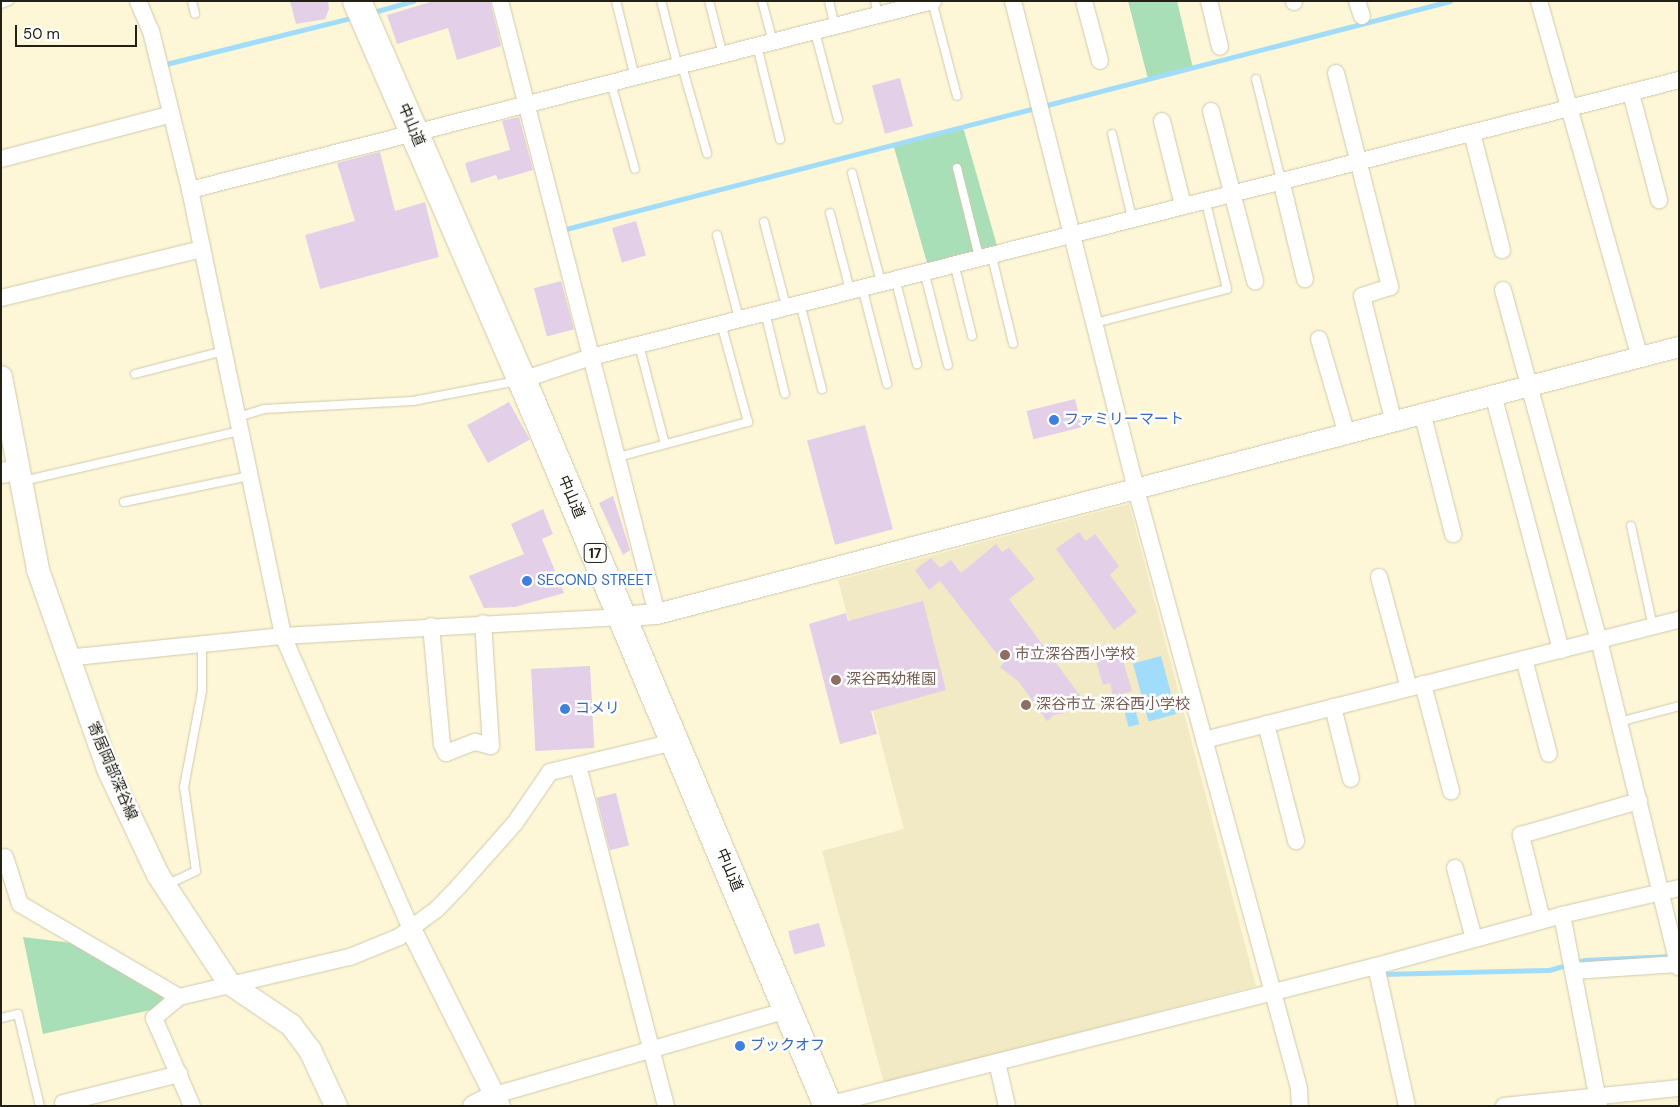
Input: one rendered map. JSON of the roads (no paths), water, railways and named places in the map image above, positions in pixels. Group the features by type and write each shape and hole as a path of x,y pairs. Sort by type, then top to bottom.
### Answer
{"highway":[{"name":"中山道","path":"358,1 522,380 827,1105"}],"main road":[{"name":"寄居岡部深谷線","path":"1,377 14,475 38,570 66,658 108,769 165,886 229,983 292,1025 310,1050 336,1106"}],"street":[{"path":"138,1 151,31 169,115 190,190 283,636 410,929 498,1100"},
{"path":"500,1 657,614"},
{"path":"190,190 815,32 835,26 876,8 933,1"},
{"path":"1013,1 1136,489 1271,993 1299,1088 1300,1106"},
{"path":"1084,1 1100,61"},
{"path":"1209,1 1220,47"},
{"path":"1539,1 1567,109 1640,358"},
{"path":"1336,73 1390,287 1362,296 1394,423"},
{"path":"522,380 591,357 638,344 1072,232 1679,80"},
{"path":"1631,93 1659,200"},
{"path":"1211,110 1255,281"},
{"path":"1,159 169,115"},
{"path":"1162,121 1183,205"},
{"path":"1472,133 1502,250"},
{"path":"1281,180 1305,279"},
{"path":"1,298 202,249"},
{"path":"1503,290 1528,388 1599,640 1679,965 1573,971"},
{"path":"1319,339 1347,435"},
{"path":"66,658 283,636 483,622 657,614 1494,398 1679,347"},
{"path":"1494,398 1561,650"},
{"path":"1423,416 1453,534"},
{"path":"1379,577 1450,791"},
{"path":"1204,740 1679,620"},
{"path":"431,626 442,744 446,753 475,742 491,746 483,622"},
{"path":"1524,659 1549,754"},
{"path":"1333,707 1351,778"},
{"path":"1266,724 1296,841"},
{"path":"192,1106 154,1018 179,998 229,983 350,956 410,929 437,909 460,885 514,823 550,772 674,742"},
{"path":"578,766 666,1106"},
{"path":"1542,920 1521,834 1639,801"},
{"path":"5,856 20,904 179,998"},
{"path":"1455,868 1474,939"},
{"path":"827,1105 1376,966 1542,920 1679,888"},
{"path":"1562,915 1599,1100"},
{"path":"1376,966 1408,1106"},
{"path":"473,1106 498,1100 651,1048 788,1010"},
{"path":"996,1062 1007,1106"},
{"path":"58,1105 179,1074"},
{"path":"1504,1106 1599,1100 1679,1088"}],"lane":[{"path":"1,4 9,1"},
{"path":"192,1 195,14"},
{"path":"616,1 635,77"},
{"path":"660,1 707,153"},
{"path":"709,1 723,55"},
{"path":"762,1 765,44 780,139"},
{"path":"829,1 835,26"},
{"path":"933,1 957,96"},
{"path":"815,32 838,119"},
{"path":"1256,79 1281,180"},
{"path":"611,83 635,169"},
{"path":"1112,134 1132,218"},
{"path":"957,168 1013,343"},
{"path":"852,173 917,364"},
{"path":"1095,323 1227,289 1205,199"},
{"path":"830,213 887,384"},
{"path":"764,222 822,389"},
{"path":"717,235 739,318"},
{"path":"954,263 972,336"},
{"path":"924,271 948,365"},
{"path":"765,312 785,394"},
{"path":"618,457 748,422 720,323"},
{"path":"638,344 665,444"},
{"path":"135,374 224,351"},
{"path":"14,475 239,424 264,409 413,401 522,380"},
{"path":"124,502 250,476"},
{"path":"1631,526 1653,627"},
{"path":"165,886 196,871 184,787 202,691 202,644"},
{"path":"1620,722 1679,706"},
{"path":"1,1018 18,1014 40,1106"}],"water":[{"path":"1161,656 1177,714 1149,721 1133,664"},
{"path":"1133,701 1139,724 1129,727 1122,704"}],"waterway":[{"path":"370,13 413,1"},
{"path":"562,230 1450,1"},
{"path":"162,65 355,17"},
{"path":"1381,974 1549,970 1584,960 1673,956"}],"place":[{"name":"ファミリーマート","path":"1054,420"},
{"name":"SECOND STREET","path":"527,581"},
{"name":"市立深谷西小学校","path":"1005,655"},
{"name":"深谷西幼稚園","path":"836,680"},
{"name":"深谷市立 深谷西小学校","path":"1026,705"},
{"name":"コメリ","path":"565,709"},
{"name":"ブックオフ","path":"740,1046"}]}
